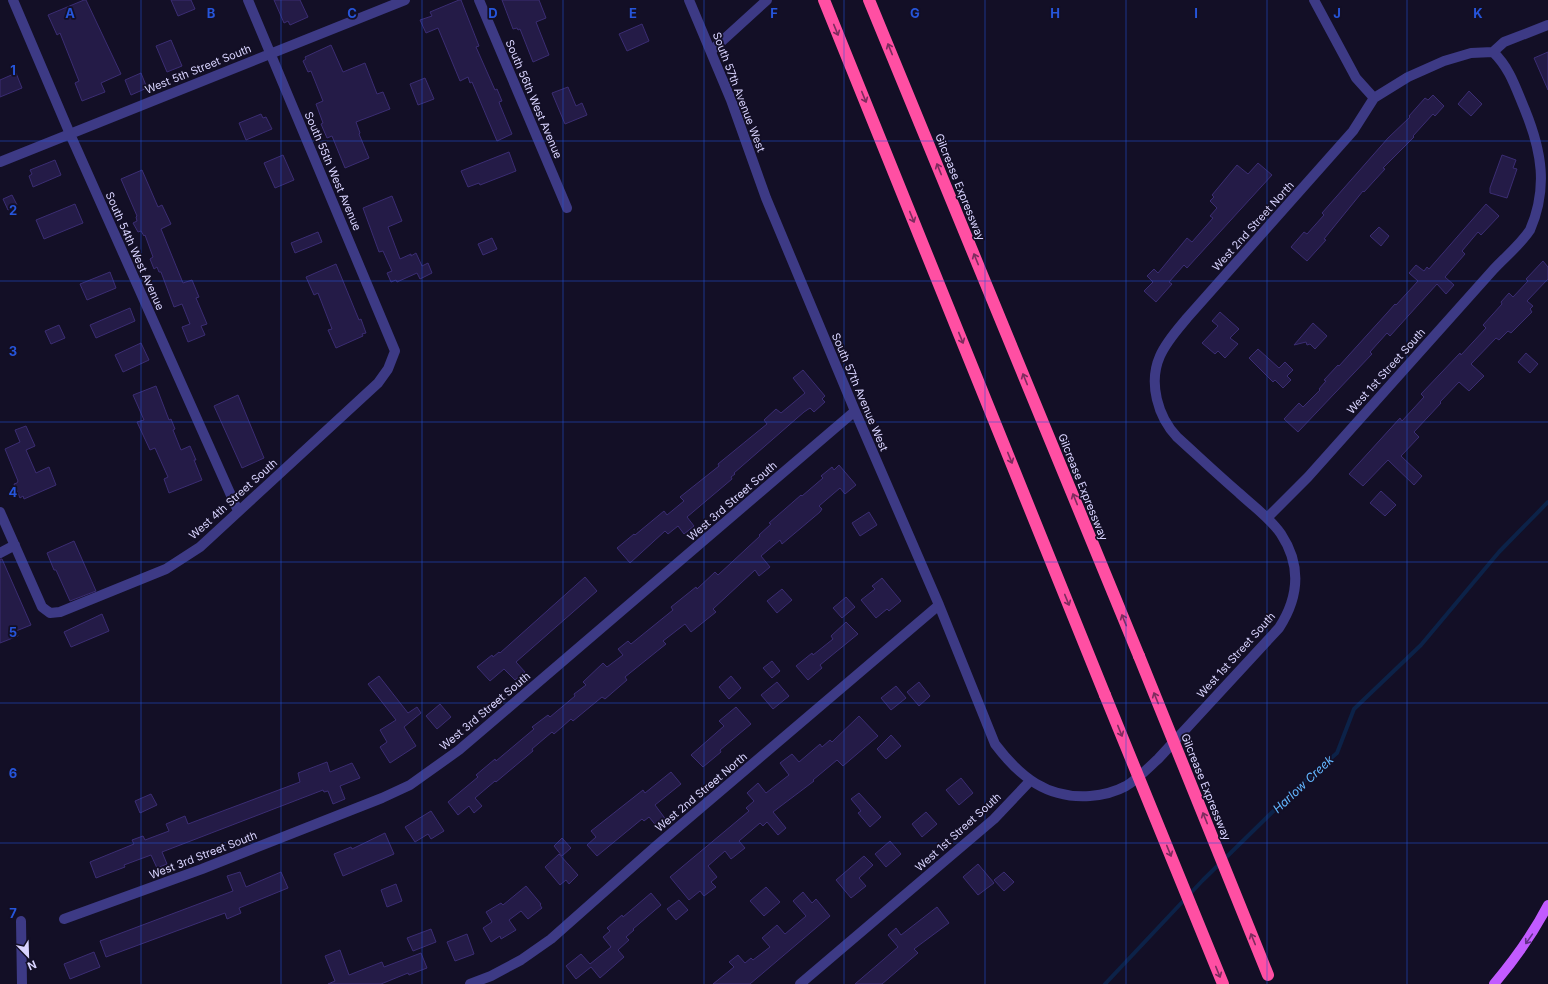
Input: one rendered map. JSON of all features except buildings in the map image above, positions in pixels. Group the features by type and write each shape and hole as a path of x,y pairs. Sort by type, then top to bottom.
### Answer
{"highway":[{"path":"824,0 1223,984"},
{"name":"Gilcrease Expressway","path":"870,0 1270,979"}],"main road":[{"path":"1494,984 1535,930 1548,905"}],"street":[{"name":"South 54th West Avenue","path":"13,0 70,134 238,511"},
{"name":"South 55th West Avenue","path":"248,0 395,351"},
{"name":"West 5th Street South","path":"0,162 405,0"},
{"name":"South 56th West Avenue","path":"479,0 567,208"},
{"name":"South 57th Avenue West","path":"689,0 711,51 766,198 995,744 1009,763 1030,781"},
{"path":"711,51 767,0"},
{"path":"1314,0 1356,78 1374,98"},
{"path":"1493,52 1504,42 1548,25"},
{"name":"West 2nd Street North","path":"1267,518 1170,430 1157,401 1155,387 1156,370 1160,356 1170,339 1187,318 1353,131 1374,98 1408,77 1444,61 1471,53 1493,52"},
{"name":"West 1st Street South","path":"800,984 994,819 1030,781 1062,795 1098,795 1125,787 1158,759 1279,628 1293,601 1296,588 1296,575 1293,560 1288,548 1280,534 1267,518 1308,477 1518,244 1529,231 1538,214 1545,186 1544,170 1531,124 1510,73 1493,52"},
{"name":"West 4th Street South","path":"15,545 42,607 50,613 60,612 166,570 200,547 378,383 388,369 395,351"},
{"name":"West 3rd Street South","path":"64,919 216,864 382,798 410,785 459,750 855,411"},
{"path":"0,512 15,545 0,552"},
{"name":"West 2nd Street North","path":"470,984 490,976 521,960 551,940 656,846 938,605"},
{"path":"21,921 22,984"}],"waterway":[{"name":"Harlow Creek","path":"1105,984 1203,880 1300,785 1337,753 1354,709 1421,645 1499,552 1548,502"}]}
